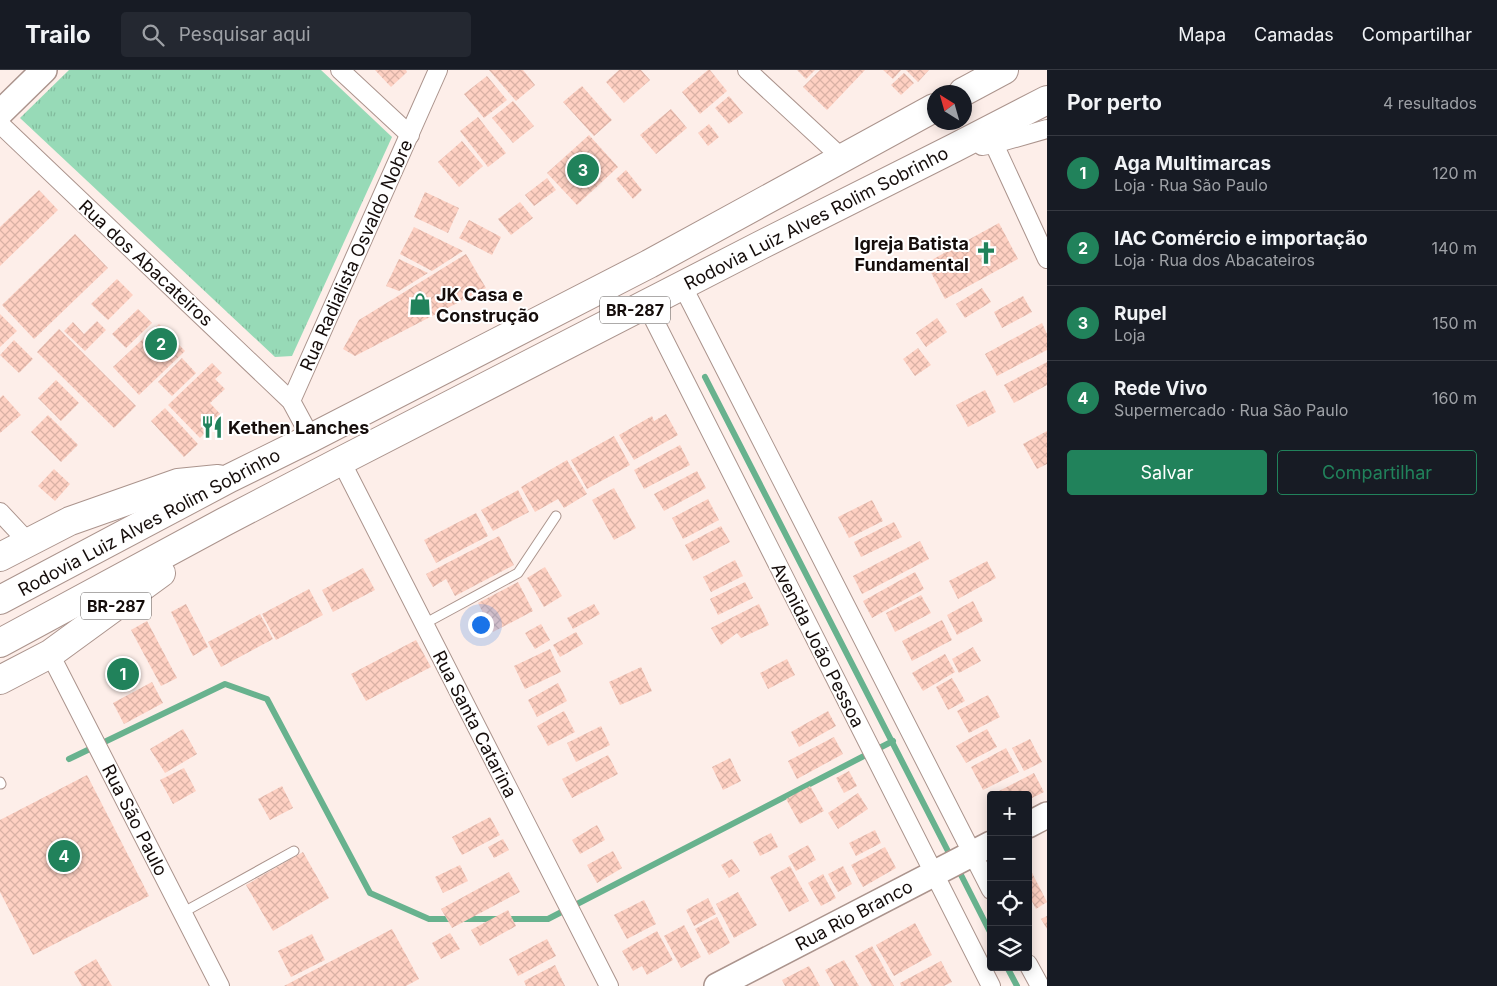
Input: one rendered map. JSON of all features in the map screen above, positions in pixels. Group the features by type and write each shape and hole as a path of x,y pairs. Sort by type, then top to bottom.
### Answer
{"highway":[{"path":"972,87 1004,70"},
{"name":"Rodovia Luiz Alves Rolim Sobrinho","path":"0,643 340,461 1047,100"},
{"name":"Rodovia Luiz Alves Rolim Sobrinho","path":"0,600 230,478 649,264 927,112"},
{"name":"BR-287","path":"0,557 70,521 178,483 230,478"},
{"name":"BR-287","path":"0,680 50,654 170,567 224,522"}],"street":[{"path":"0,113 44,70"},
{"path":"340,70 410,135"},
{"name":"Rua Radialista Osvaldo Nobre","path":"292,401 438,70"},
{"path":"748,70 842,158"},
{"name":"Rua dos Abacateiros","path":"0,124 292,401"},
{"path":"954,148 994,144 1047,129"},
{"path":"994,144 1047,259"},
{"path":"682,285 976,851 988,881"},
{"name":"Avenida João Pessoa","path":"646,304 937,871 991,986"},
{"path":"292,401 311,438"},
{"name":"Rua Santa Catarina","path":"340,461 608,986"},
{"path":"0,512 28,542"},
{"name":"Rua São Paulo","path":"50,654 220,986"},
{"path":"1032,823 1047,816"},
{"name":"Rua Rio Branco","path":"717,986 976,851"},
{"path":"1032,971 1040,986"}],"lane":[{"path":"424,624 518,573 556,516"},
{"path":"182,913 294,851"}],"green space":[{"path":"69,70 321,70 392,137 292,356 275,357 20,118"}],"building":[{"path":"375,70 406,70 407,72 391,87"},
{"path":"489,70 523,70 535,85 516,101"},
{"path":"619,70 641,70 650,80 624,103 606,82"},
{"path":"708,70 727,91 700,114 682,92"},
{"path":"797,70 815,70 806,79"},
{"path":"820,70 865,70 827,110 803,87"},
{"path":"883,70 901,70 893,79"},
{"path":"906,70 929,70 918,82"},
{"path":"904,73 914,83 901,95 891,85"},
{"path":"487,76 507,100 484,118 464,94"},
{"path":"582,86 612,120 594,136 563,102"},
{"path":"729,96 743,113 729,124 715,108"},
{"path":"513,101 534,126 513,143 492,118"},
{"path":"671,109 687,128 656,154 640,135"},
{"path":"478,117 506,153 488,167 460,131"},
{"path":"709,124 719,137 708,146 698,133"},
{"path":"589,135 618,167 577,205 547,173"},
{"path":"462,141 483,166 459,187 438,162"},
{"path":"626,170 642,190 633,199 616,179"},
{"path":"547,178 556,190 534,206 525,195"},
{"path":"39,190 58,210 0,266 0,227"},
{"path":"425,192 459,208 448,233 414,217"},
{"path":"520,202 533,218 511,235 498,219"},
{"path":"469,220 501,237 492,255 459,238"},
{"name":"Igreja Batista Fundamental","path":"999,223 1018,259 945,299 926,263"},
{"path":"414,227 463,251 432,271 400,254"},
{"path":"75,234 108,268 34,339 2,305"},
{"name":"JK Casa e Construção","path":"466,254 486,288 355,356 343,349 359,320"},
{"path":"399,259 428,273 399,291 386,286"},
{"path":"117,279 133,295 108,320 91,304"},
{"path":"982,288 991,302 965,318 956,304"},
{"path":"1023,296 1032,312 1002,328 994,312"},
{"path":"138,309 152,323 126,348 112,334"},
{"path":"0,314 17,331 0,347"},
{"path":"937,318 947,332 926,347 916,333"},
{"path":"97,321 106,330 85,351 64,331 73,322 84,334"},
{"path":"1042,323 1047,334 1047,350 997,376 985,354"},
{"path":"159,324 185,351 139,395 113,367"},
{"path":"59,329 136,406 114,428 37,352"},
{"path":"14,340 33,359 19,373 0,355"},
{"path":"918,348 931,365 915,376 903,359"},
{"path":"182,358 196,373 172,396 158,382"},
{"path":"1047,362 1047,385 1014,403 1004,385"},
{"path":"212,363 222,373 215,379 225,389 210,403 222,416 200,438 168,405"},
{"path":"56,380 79,403 61,421 38,398"},
{"path":"985,390 996,412 968,427 956,405"},
{"path":"3,395 21,415 0,433 0,398"},
{"path":"165,408 198,444 184,457 151,421"},
{"path":"666,414 678,435 634,460 619,435 652,416 654,421"},
{"path":"48,415 78,445 61,462 31,432"},
{"path":"1047,431 1047,464 1037,469 1023,444"},
{"path":"614,436 630,465 587,489 571,460"},
{"path":"680,445 690,465 644,489 634,470"},
{"path":"567,460 587,494 564,508 558,499 535,512 521,487"},
{"path":"54,469 70,484 55,501 38,486"},
{"path":"697,471 706,488 664,511 654,494"},
{"path":"614,488 636,528 614,540 592,500"},
{"path":"518,490 529,512 493,531 481,510"},
{"path":"708,499 719,520 683,539 672,518"},
{"path":"872,500 883,521 849,538 838,517"},
{"path":"476,513 488,536 436,563 424,540"},
{"path":"894,522 902,537 861,557 854,542"},
{"path":"721,526 730,542 693,561 685,545"},
{"path":"499,536 514,565 455,596 446,579 433,587 426,574"},
{"path":"920,541 929,559 862,594 853,576"},
{"path":"735,560 743,576 711,592 703,577"},
{"path":"987,561 996,578 958,599 949,581"},
{"path":"545,567 562,596 544,607 527,578"},
{"path":"363,568 375,590 333,612 322,590"},
{"path":"915,572 924,589 872,618 863,601"},
{"path":"518,582 533,611 493,632 478,603"},
{"path":"745,582 753,598 718,615 710,599"},
{"path":"309,589 323,615 276,640 262,614"},
{"path":"921,595 931,613 895,632 886,613"},
{"path":"973,601 983,621 957,635 947,615"},
{"path":"186,604 208,647 193,656 171,612"},
{"path":"594,604 600,614 573,629 567,618"},
{"path":"759,604 769,625 741,638 737,633 721,645 711,628"},
{"path":"260,614 273,639 221,667 208,642"},
{"path":"942,620 952,640 912,661 902,641"},
{"path":"147,621 177,678 161,686 131,630"},
{"path":"541,624 550,640 535,649 525,633"},
{"path":"576,632 583,644 560,657 553,645"},
{"path":"416,640 431,667 366,701 351,674"},
{"path":"973,647 981,661 959,673 952,659"},
{"path":"550,649 561,672 525,689 514,666"},
{"path":"945,654 955,672 923,691 912,673"},
{"path":"787,659 795,675 768,689 760,673"},
{"path":"641,667 652,691 620,705 609,682"},
{"path":"952,678 965,701 948,710 936,687"},
{"path":"152,682 163,703 124,724 113,703"},
{"path":"558,683 567,701 537,717 528,700"},
{"path":"988,695 1000,717 969,733 957,711"},
{"path":"564,711 575,732 548,746 537,726"},
{"path":"828,711 836,726 799,747 791,732"},
{"path":"601,726 610,745 576,762 567,743"},
{"path":"183,729 197,754 165,773 150,749"},
{"path":"987,729 997,747 966,763 956,746"},
{"path":"834,737 843,754 797,779 788,761"},
{"path":"1030,739 1042,762 1024,771 1012,748"},
{"path":"1006,748 1019,772 983,790 971,767"},
{"path":"608,755 618,774 572,798 562,779"},
{"path":"730,758 741,781 723,790 712,767"},
{"path":"184,768 196,791 173,804 160,780"},
{"path":"849,771 857,786 844,793 836,778"},
{"path":"1034,773 1044,792 1032,798 1032,791 999,791"},
{"path":"87,775 149,896 33,955 0,892 0,820"},
{"path":"282,786 293,808 270,820 258,799"},
{"path":"810,786 824,811 800,824 786,799"},
{"path":"858,793 868,809 838,829 828,813"},
{"path":"490,817 500,835 462,855 452,837"},
{"path":"597,825 605,840 580,854 572,840"},
{"path":"875,830 881,843 856,856 849,843"},
{"path":"771,833 778,847 760,856 753,842"},
{"path":"503,839 509,850 494,858 488,847"},
{"path":"808,845 816,860 796,871 788,856"},
{"path":"885,847 896,868 863,887 851,865"},
{"path":"613,851 622,868 597,883 587,865"},
{"path":"303,852 329,898 273,931 246,885"},
{"path":"732,859 740,871 729,878 721,865"},
{"path":"460,865 468,881 443,893 435,877"},
{"path":"790,866 809,901 789,912 770,877"},
{"path":"843,866 852,884 838,892 828,874"},
{"path":"509,872 520,892 452,928 441,909"},
{"path":"1032,873 1047,902 1036,909 1032,902"},
{"path":"823,874 836,898 821,906 808,883"},
{"path":"738,892 757,925 734,938 716,904"},
{"path":"708,898 716,914 694,926 686,910"},
{"path":"644,900 656,924 627,939 614,915"},
{"path":"508,910 516,926 480,946 471,930"},
{"path":"1047,916 1047,929 1041,919"},
{"path":"717,917 730,943 709,955 695,929"},
{"path":"915,923 932,955 894,976 876,945"},
{"path":"684,925 701,957 681,968 664,936"},
{"path":"392,929 419,979 406,986 284,986"},
{"path":"657,931 673,960 647,975 642,966 633,971 622,951"},
{"path":"450,933 460,949 441,959 432,943"},
{"path":"312,934 325,960 291,977 278,951"},
{"path":"547,939 556,956 518,976 509,959"},
{"path":"872,946 894,986 872,986 855,956"},
{"path":"96,959 112,986 82,986 74,972"},
{"path":"844,960 859,986 834,986 825,970"},
{"path":"941,961 952,982 944,986 901,986 900,983"},
{"path":"555,965 565,986 526,986 524,981"},
{"path":"809,966 820,986 785,986 782,980"}],"waterway":[{"path":"705,377 952,859"},
{"path":"69,759 225,684 267,699 370,893 429,919 548,919 893,741"},
{"path":"957,867 987,926"},
{"path":"1009,971 1017,986"}],"place":[{"name":"Rupel","path":"583,170"},
{"name":"Igreja Batista Fundamental","path":"986,253"},
{"name":"JK Casa e Construção","path":"420,304"},
{"name":"IAC Comércio e importação","path":"161,344"},
{"name":"Kethen Lanches","path":"212,427"},
{"name":"Aga Multimarcas","path":"123,674"},
{"name":"Rede Vivo","path":"64,856"}]}
